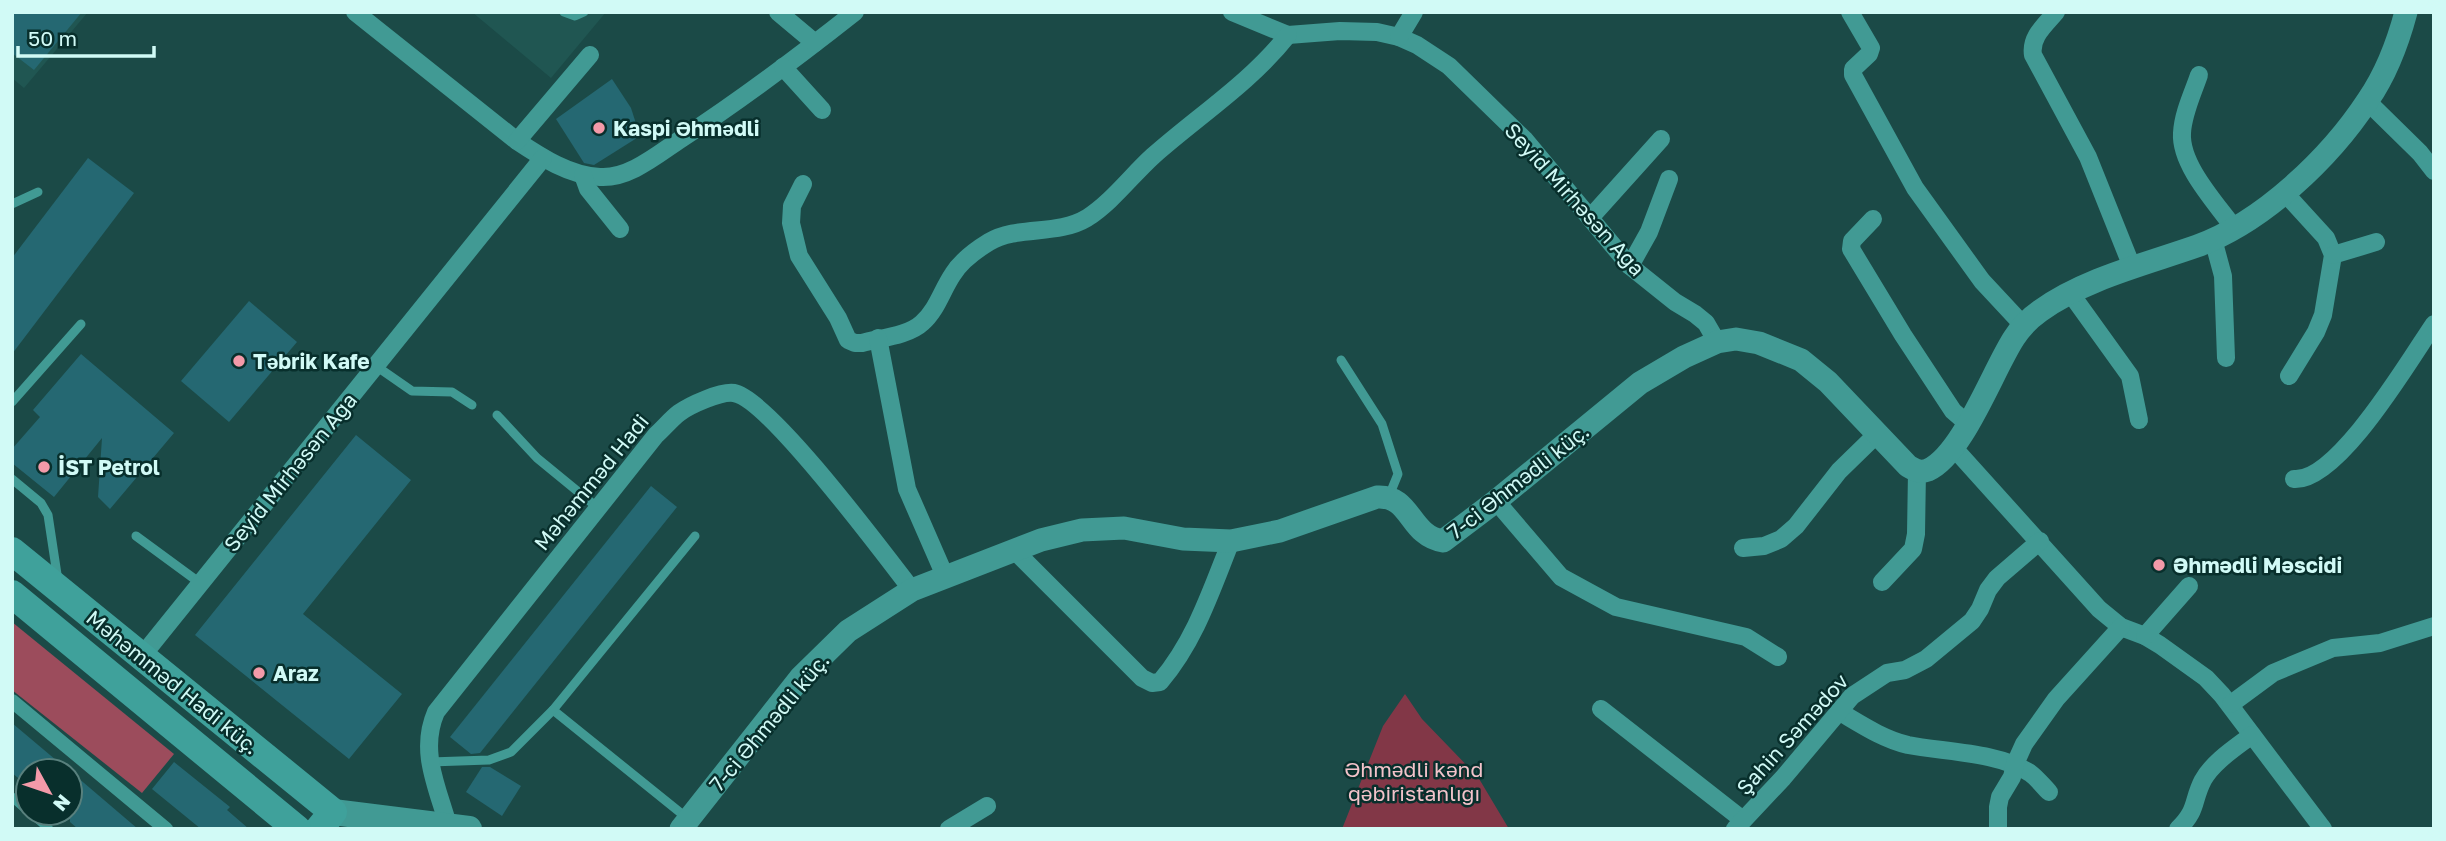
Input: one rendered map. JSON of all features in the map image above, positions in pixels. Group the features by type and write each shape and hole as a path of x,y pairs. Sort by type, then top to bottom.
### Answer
{"main road":[{"name":"Məhəmməd Hadi küç.","path":"12,551 142,656 332,820"},
{"name":"Məhəmməd Hadi küç.","path":"12,594 296,829"},
{"path":"332,820 459,827"}],"street":[{"path":"355,12 517,141 543,158 583,175 602,177 639,166 727,109 855,12"},
{"path":"778,12 815,43"},
{"name":"Seyid Mirhəsən Ağa","path":"1232,12 1288,35 1340,31 1377,32 1399,37 1450,66 1525,140 1629,266 1706,323 1717,342"},
{"path":"1399,37 1414,12"},
{"path":"1850,12 1871,48 1869,54 1853,69 1853,75 1915,188 1982,281 2023,325"},
{"path":"2056,12 2035,37 2031,45 2033,55 2088,157 2132,267"},
{"path":"1717,342 1737,339 1759,343 1801,360 1828,382 1908,466 1917,471 1926,471 1953,447 2013,340 2023,325 2041,310 2132,267 2213,239 2234,228 2284,192 2311,168 2367,102 2388,64 2406,12"},
{"path":"803,184 792,206 791,223 799,256 838,318 848,340 855,343 912,330 922,324 932,312 953,273 965,260 989,242 1005,235 1055,229 1086,219 1153,156 1271,56 1288,35"},
{"path":"517,141 590,55"},
{"path":"783,67 822,110"},
{"path":"2199,75 2182,132 2183,148 2191,167 2234,228"},
{"path":"2367,102 2420,153 2434,171"},
{"path":"1590,218 1661,139"},
{"name":"Seyid Mirhəsən Ağa","path":"142,656 543,158"},
{"path":"583,175 589,190 620,229"},
{"path":"1629,266 1649,232 1669,179"},
{"path":"2284,192 2326,238 2333,255 2323,315 2316,332 2289,376"},
{"path":"1873,219 1852,241 1851,249 1953,411 1968,424"},
{"path":"2213,239 2223,276 2226,358"},
{"path":"2333,255 2376,242"},
{"path":"2071,294 2130,376 2139,420"},
{"path":"2294,479 2303,480 2318,470 2339,454 2361,430 2434,324"},
{"path":"878,338 907,489 945,576"},
{"name":"7-ci Əhmədli küç.","path":"685,824 801,677 848,631 912,590 1041,540 1082,530 1124,528 1183,539 1231,541 1280,531 1377,497 1389,496 1397,501 1424,535 1443,541 1640,383 1684,357 1717,342"},
{"name":"Məhəmməd Hadi","path":"459,827 430,762 427,744 429,727 436,712 656,435 680,412 715,396 734,393 753,402 773,421 854,514 912,590"},
{"path":"1743,548 1764,546 1781,539 1796,526 1839,471 1877,434"},
{"path":"1953,447 2099,609 2121,627 2145,636 2206,678 2231,704 2323,829"},
{"path":"1882,582 1913,549 1916,534 1917,471"},
{"path":"1496,501 1561,577 1616,607 1746,637 1778,657"},
{"path":"1014,550 1142,678 1152,683 1160,682 1169,672 1190,639 1231,541"},
{"name":"Şahin Səmədov","path":"1739,825 1852,696 1887,673 1905,670 1926,659 1972,621 1997,578 2039,541"},
{"path":"2145,636 2189,586"},
{"path":"2231,704 2273,673 2333,648 2380,643 2434,626"},
{"path":"1998,829 2000,797 2012,776 2024,744 2056,699 2121,627"},
{"path":"12,701 166,829"},
{"path":"1601,709 1739,825"},
{"path":"1840,712 1885,738 1907,745 1959,752 2015,764 2032,774 2049,792"},
{"path":"2178,829 2194,811 2202,782 2210,769 2252,735"},
{"path":"949,829 987,806"}],"lane":[{"path":"564,12 575,16 584,12"},
{"path":"12,204 38,192"},
{"path":"12,402 81,324"},
{"path":"1341,360 1382,424 1398,474 1389,496"},
{"path":"376,366 412,391 452,392 472,405"},
{"path":"497,415 537,458 598,508"},
{"path":"12,480 41,503 48,515 59,590"},
{"path":"136,536 200,583"},
{"path":"430,762 489,760 511,752 553,710 695,536"},
{"path":"553,710 685,824"}],"shaded area":[{"path":"12,12 88,12 24,88 12,78"},
{"path":"472,12 606,12 551,78"},
{"path":"12,622 174,754 142,793 12,690"}],"green space":[{"name":"Əhmədli kənd qəbiristanlığı","path":"1405,694 1422,719 1478,777 1509,829 1342,829 1383,726"}],"building":[{"path":"12,12 82,12 34,70 12,53"},
{"name":"Kaspi Əhmədli","path":"612,79 631,108 640,136 594,165 584,163 556,119"},
{"path":"88,158 134,193 12,354 12,258"},
{"name":"Təbrik Kafe","path":"249,301 297,342 229,422 181,381"},
{"path":"81,354 174,433 110,509 98,497 102,438 54,497 12,463 12,449 40,417 33,410"},
{"path":"356,435 411,480 303,614 402,694 349,759 195,635"},
{"path":"651,486 677,507 480,753 471,754 450,737"},
{"path":"12,723 52,757 14,757 14,775"},
{"path":"174,762 230,807 227,810 249,829 201,829 152,789"},
{"path":"482,767 490,767 521,786 502,816 466,792"},
{"path":"84,783 138,829 76,827 84,827"}],"place":[{"name":"Kaspi Əhmədli","path":"599,128"},
{"name":"Təbrik Kafe","path":"239,361"},
{"name":"İST Petrol","path":"44,467"},
{"name":"Әhmәdli Mәscidi","path":"2159,565"},
{"name":"Araz","path":"259,673"}]}
